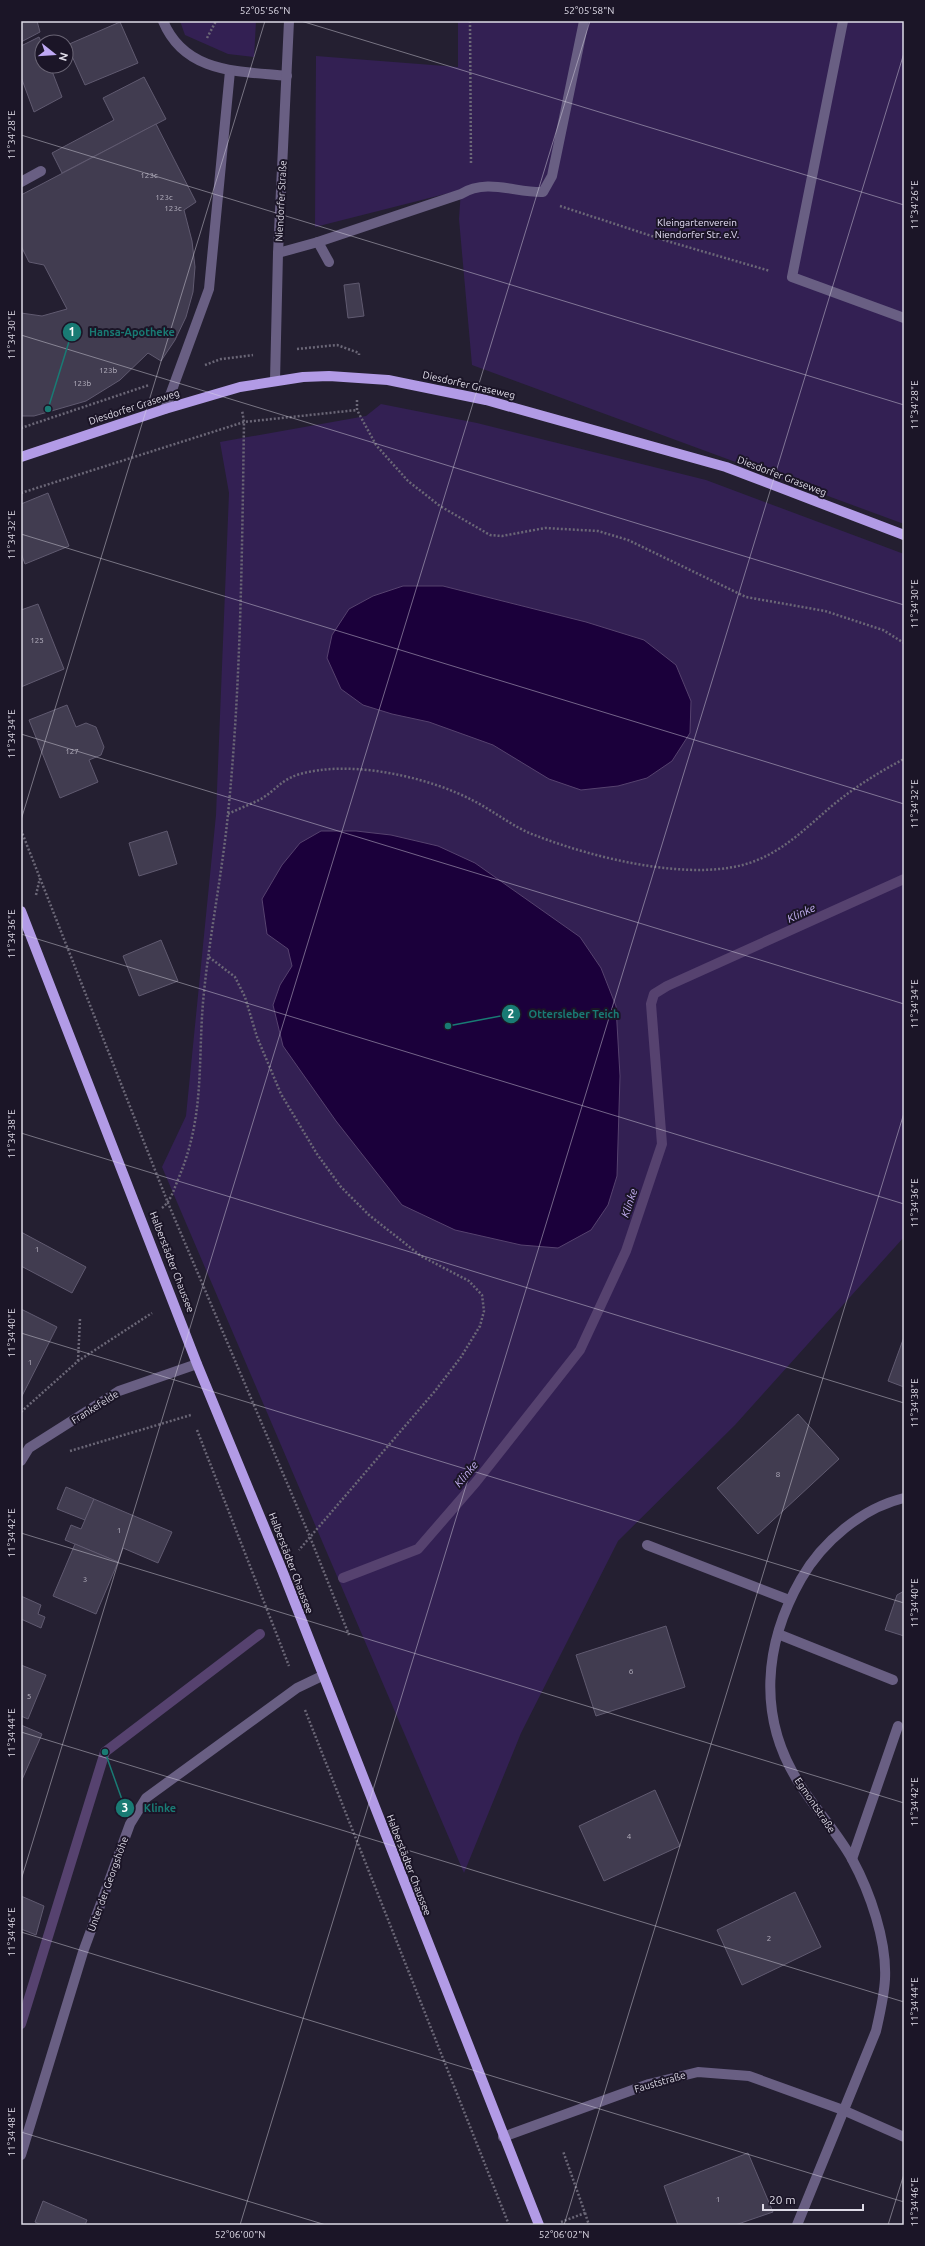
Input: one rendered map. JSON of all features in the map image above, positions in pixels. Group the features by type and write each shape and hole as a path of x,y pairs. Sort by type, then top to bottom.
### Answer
{"main road":[{"name":"Diesdorfer Graseweg","path":"21,457 165,409 240,388 276,381 329,376 388,380 486,400 726,467 904,535"},
{"name":"Halberstädter Chaussee","path":"21,910 197,1364 290,1590 309,1643 539,2225"}],"street":[{"path":"163,21 180,49 196,60 230,71 287,76"},
{"name":"Niendorfer Straße","path":"276,381 278,253 289,21"},
{"path":"278,253 318,242 461,194 471,188 504,186 533,192 544,192 552,176 584,21"},
{"path":"843,21 792,278 904,318"},
{"path":"165,409 209,289 230,71"},
{"path":"21,182 41,171"},
{"path":"318,242 330,262"},
{"name":"Frankefelde","path":"25,1446 119,1391 197,1364"},
{"path":"21,1461 25,1446"},
{"name":"Egmontstraße","path":"843,2110 876,2031 883,2004 885,1977 877,1921 870,1897 852,1859 798,1781 772,1718 771,1660 789,1600 811,1562 834,1537 865,1515 904,1498"},
{"path":"647,1544 789,1600"},
{"path":"778,1634 893,1680"},
{"name":"Unter der Georgshöhe","path":"21,2155 84,1952 130,1824 146,1798 297,1688 322,1676"},
{"path":"852,1859 898,1726"},
{"name":"Fauststraße","path":"503,2137 649,2084 698,2072 749,2076 843,2110 904,2136"},
{"path":"797,2225 843,2110"}],"path":[{"path":"470,21 471,188"},
{"path":"544,192 547,201 667,241 792,278"},
{"path":"326,345 337,345 359,353"},
{"name":"Diesdorfer Graseweg","path":"21,428 221,359 246,356"},
{"path":"168,1203 185,1162 194,1134 199,1103 204,993 228,814 239,660 244,422 240,388"},
{"path":"357,401 357,410 376,445 408,481 440,506 490,535 502,536 545,528 598,531 628,540 746,596 825,612 883,630 904,642"},
{"path":"21,493 244,422 357,410"},
{"path":"228,814 260,800 292,777 320,770 350,768 392,774 434,784 470,799 536,836 618,860 665,868 719,870 755,862 793,841 833,806 869,778 904,759"},
{"path":"21,830 168,1203 310,1536 349,1635"},
{"path":"209,957 235,977 245,997 257,1038 281,1094 317,1154 341,1187 369,1215 421,1256 469,1281 482,1295 484,1311 480,1326 461,1357 435,1391 282,1570"},
{"path":"21,1412 78,1361 152,1314"},
{"path":"78,1361 80,1319"},
{"path":"25,1446 70,1451 191,1415 287,1662"},
{"path":"304,1706 509,2225"},
{"path":"563,2151 589,2225"},
{"path":"565,2221 585,2213"}],"green space":[{"path":"180,21 256,21 254,57 228,54 185,35"},
{"name":"Kleingartenverein Niendorfer Str. e.V.","path":"458,21 904,21 904,524 472,365 459,219 461,190 315,227 316,56 458,67"},
{"path":"381,404 477,423 706,480 904,554 904,1237 735,1425 618,1541 521,1733 464,1873 162,1167 186,1116 216,815 229,493 220,442 366,416"}],"shaded area":[{"path":"403,586 443,586 586,622 644,640 676,665 691,701 690,733 672,761 647,778 618,786 581,790 549,779 493,745 429,722 392,714 363,705 341,689 327,658 332,635 349,609 373,596"},
{"path":"321,831 356,831 391,835 438,846 475,863 580,937 601,968 616,1006 620,1076 617,1176 608,1205 591,1230 558,1248 521,1245 455,1230 402,1205 336,1121 283,1046 273,1005 280,985 292,966 288,949 267,934 262,899 282,865 300,843"}],"building":[{"path":"21,21 37,21 40,32 21,42"},
{"path":"120,22 138,63 85,85 74,61 74,42"},
{"path":"34,40 34,74 53,74 62,97 34,112 21,77 21,46"},
{"path":"144,77 166,119 62,173 52,153 114,120 103,98"},
{"path":"156,124 196,202 184,210 192,241 195,267 193,292 186,317 175,340 161,361 148,353 120,380 86,401 34,416 21,416 21,313 42,316 67,309 44,265 29,262 21,246 21,195"},
{"path":"359,283 364,316 348,318 344,285"},
{"path":"48,493 69,546 25,564 21,553 21,504"},
{"path":"38,604 64,669 21,687 21,610"},
{"path":"67,705 76,727 86,723 96,727 104,747 101,755 89,760 98,782 60,798 29,720"},
{"path":"167,831 177,864 139,876 129,843"},
{"path":"161,940 178,981 139,996 123,956"},
{"path":"21,1232 86,1267 72,1293 21,1266"},
{"path":"21,1309 57,1327 21,1398"},
{"path":"904,1337 904,1387 888,1381"},
{"path":"798,1414 839,1459 758,1534 717,1488"},
{"path":"66,1487 94,1499 85,1520 57,1509"},
{"path":"94,1499 172,1532 158,1563 123,1548 118,1562 65,1540 71,1525 81,1529"},
{"path":"75,1544 118,1562 96,1614 53,1596"},
{"path":"904,1591 904,1636 885,1630 897,1595"},
{"path":"21,1596 41,1605 38,1614 45,1617 41,1628 21,1619"},
{"path":"666,1626 685,1687 596,1716 576,1655"},
{"path":"21,1665 46,1675 28,1719 21,1716"},
{"path":"21,1725 42,1734 21,1782"},
{"path":"655,1790 680,1846 604,1881 579,1826"},
{"path":"795,1892 821,1947 742,1985 717,1930"},
{"path":"21,1896 44,1906 36,1935 21,1929"},
{"path":"748,2153 773,2212 735,2225 678,2225 664,2186"},
{"path":"43,2201 87,2220 85,2225 41,2225 35,2222"}],"waterway":[{"name":"Klinke","path":"343,1578 418,1549 476,1482 580,1350 626,1251 662,1144 651,1004 654,994 667,986 904,879"},
{"name":"Klinke","path":"21,2024 105,1752 260,1634"}],"place":[{"name":"Hansa-Apotheke","path":"48,409"},
{"name":"Ottersleber Teich","path":"448,1026"},
{"name":"Klinke","path":"105,1752"}]}
